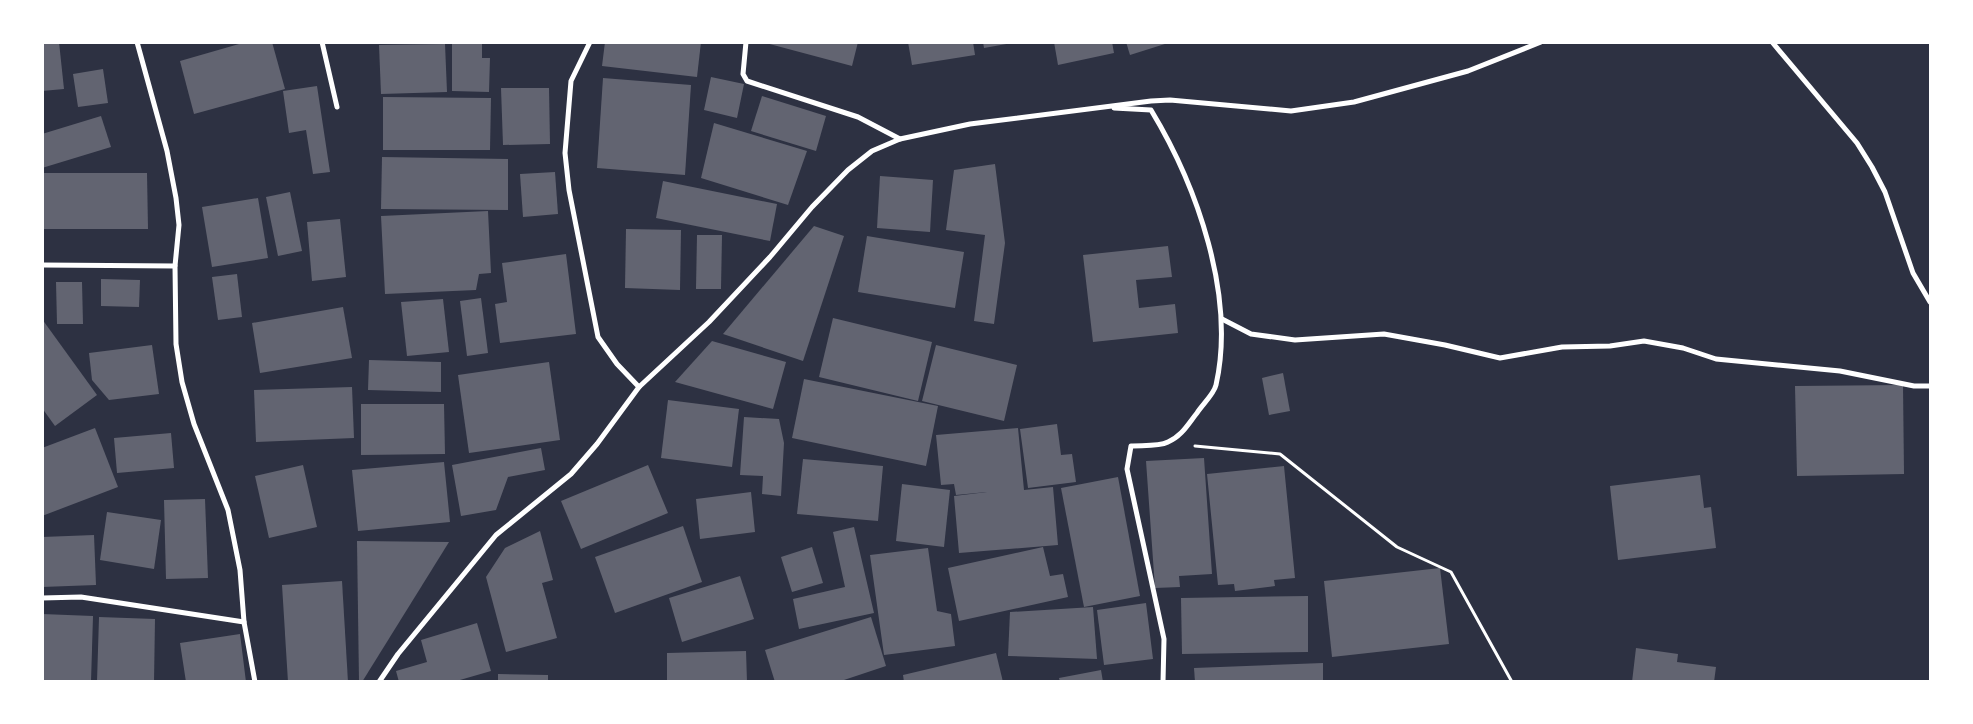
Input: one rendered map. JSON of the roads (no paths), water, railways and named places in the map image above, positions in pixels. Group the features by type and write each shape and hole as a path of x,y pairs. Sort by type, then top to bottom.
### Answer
{"street":[{"path":"137,42 167,151 176,198 179,225 175,266 176,344 182,382 194,424 228,510 240,570 244,622 255,682"},
{"path":"322,42 338,108"},
{"path":"590,42 571,81 565,154 569,190 598,337 617,364 638,387"},
{"path":"746,42 743,74 747,81 858,117 900,139"},
{"path":"379,682 398,654 496,535 572,474 597,444 638,387 709,322 770,257 812,207 848,170 872,151 900,139 970,124 1101,107 1170,100 1291,110 1354,102 1468,71 1541,42"},
{"path":"1772,42 1857,142 1885,192 1913,274 1930,302"},
{"path":"1101,107 1151,110 1168,138 1192,194 1211,248 1222,320 1216,387 1188,428 1167,443 1131,446 1127,469 1164,639 1164,682"},
{"path":"42,264 175,266"},
{"path":"1222,320 1251,334 1295,340 1384,334 1445,345 1500,358 1562,347 1610,346 1644,341 1683,348 1716,359 1840,371 1914,386 1930,386"},
{"path":"42,598 81,597 244,622"}]}
